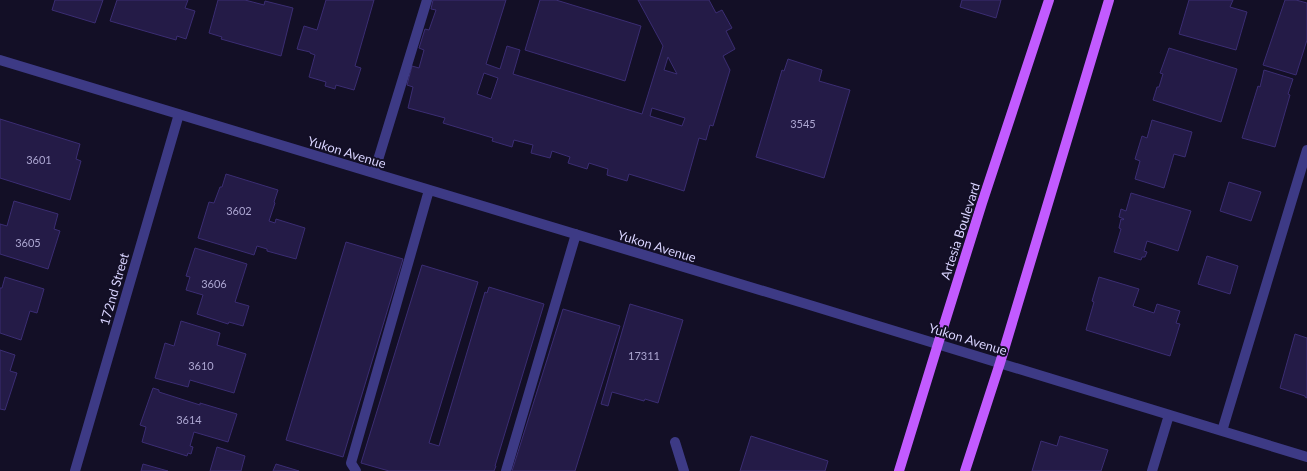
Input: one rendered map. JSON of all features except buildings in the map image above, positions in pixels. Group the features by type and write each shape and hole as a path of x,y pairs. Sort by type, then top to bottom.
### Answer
{"main road":[{"name":"Artesia Boulevard","path":"900,471 982,203 1049,0"},
{"path":"966,471 1109,0"}],"street":[{"path":"374,174 427,0"},
{"name":"Yukon Avenue","path":"0,60 1307,457"},
{"name":"172nd Street","path":"75,471 179,114"},
{"path":"1222,431 1307,150"},
{"path":"356,471 351,463 429,190"},
{"path":"506,471 576,234"},
{"path":"1152,471 1169,415"},
{"path":"675,442 684,471"}]}
